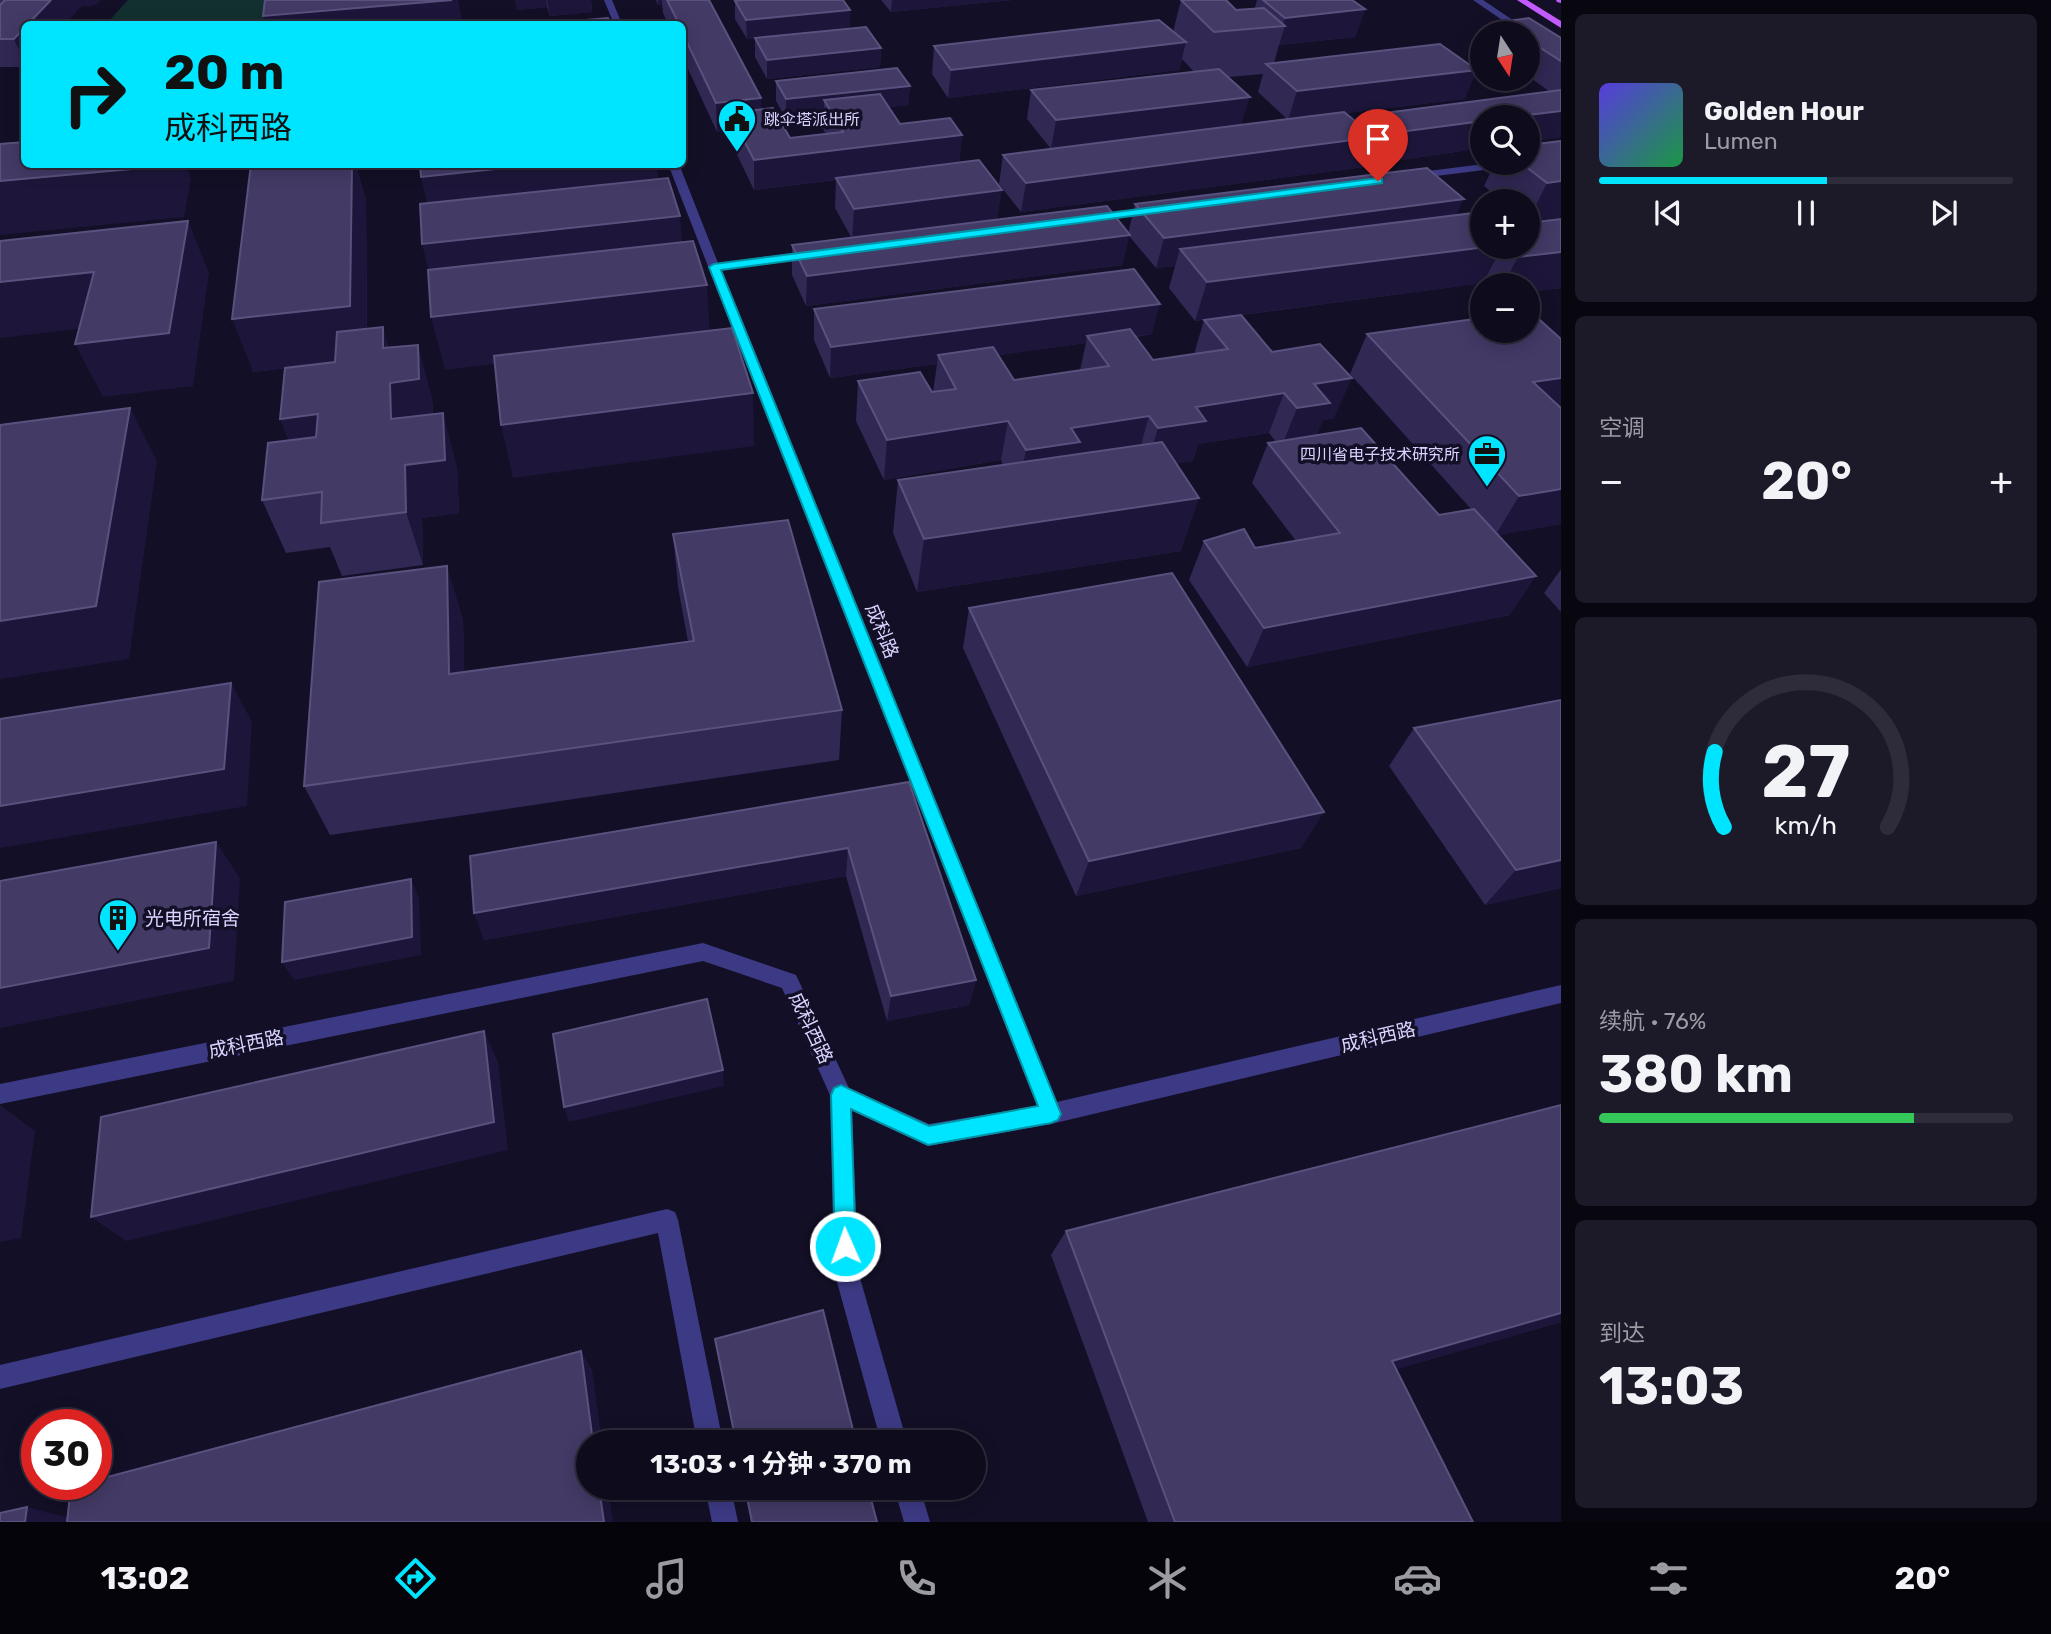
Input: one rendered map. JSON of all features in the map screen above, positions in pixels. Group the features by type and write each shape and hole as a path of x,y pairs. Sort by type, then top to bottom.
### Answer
{"main road":[{"path":"1521,0 1561,25"}],"street":[{"path":"608,0 617,21"},
{"path":"1477,0 1508,21"},
{"name":"成科路","path":"675,168 1051,1114"},
{"path":"1406,177 1470,169"},
{"path":"1074,220 1171,208"},
{"path":"714,267 825,253"},
{"name":"成科西路","path":"0,1094 704,952 789,981 841,1095 928,1135 1051,1114 1561,994"},
{"path":"841,1095 846,1271 891,1430"},
{"path":"0,1377 667,1220 708,1430"},
{"path":"720,1500 725,1522"},
{"path":"911,1500 917,1522"}],"green space":[{"path":"128,0 288,0 273,21 109,21"}],"building":[{"path":"5,0 51,0 31,21 21,21 21,31 14,39 0,39 0,5"},
{"path":"265,0 452,0 263,16"},
{"path":"667,0 709,0 761,98 716,103 686,40 686,21 678,21"},
{"path":"843,0 850,10 746,20 735,1"},
{"path":"1181,0 1226,0 1236,10 1264,8 1285,26 1214,32"},
{"path":"1263,0 1352,0 1365,9 1285,18"},
{"path":"608,18 610,21 574,21"},
{"path":"1529,18 1534,21 1506,21"},
{"path":"1159,20 1186,42 951,70 934,46"},
{"path":"1540,25 1561,38 1561,61 1540,48"},
{"path":"866,27 881,48 767,60 755,38"},
{"path":"1440,44 1470,65 1470,71 1297,91 1266,64"},
{"path":"897,68 910,86 786,99 776,81"},
{"path":"1219,69 1250,97 1056,120 1031,90"},
{"path":"1561,90 1561,111 1540,114 1540,105 1470,105 1470,123 1392,133 1370,115"},
{"path":"880,94 900,124 950,118 962,135 754,160 730,113 773,108 790,138 843,132 824,100"},
{"path":"1344,112 1375,137 1026,183 1003,155"},
{"path":"1561,141 1561,181 1547,183 1537,175 1540,175 1540,144"},
{"path":"21,142 21,168 142,168 0,181 0,144"},
{"path":"979,160 1002,190 854,209 836,178"},
{"path":"251,168 352,168 350,306 232,319"},
{"path":"420,168 505,168 421,177"},
{"path":"1427,168 1464,199 1164,238 1135,204"},
{"path":"668,178 680,216 422,244 420,204"},
{"path":"1107,206 1130,235 807,276 792,245"},
{"path":"1470,213 1470,249 1207,282 1180,249"},
{"path":"1561,219 1561,252 1540,254 1540,222"},
{"path":"188,221 169,333 75,344 94,272 0,282 0,241"},
{"path":"693,241 707,285 431,317 428,270"},
{"path":"1134,269 1160,304 831,347 814,309"},
{"path":"1241,315 1272,352 1320,344 1352,378 1314,384 1330,403 1297,408 1284,393 1196,407 1206,421 1158,428 1149,416 1071,428 1080,442 1026,450 1008,421 887,440 858,381 920,372 932,392 956,389 938,355 993,347 1014,380 1109,366 1087,336 1130,329 1153,360 1228,349 1204,320"},
{"path":"1470,320 1470,343 1540,343 1540,320 1561,339 1561,378 1533,382 1561,408 1561,489 1519,496 1367,334"},
{"path":"383,327 383,348 418,345 419,379 390,383 391,419 443,413 445,460 405,465 406,512 321,523 322,492 262,500 268,443 316,437 318,414 280,419 285,368 335,362 337,332"},
{"path":"732,328 753,393 501,425 494,356"},
{"path":"130,408 96,606 0,621 0,425"},
{"path":"1361,428 1439,515 1474,509 1536,576 1264,628 1204,541 1244,529 1255,548 1340,533 1268,443"},
{"path":"1162,442 1199,498 924,539 898,480"},
{"path":"788,520 842,710 304,786 319,582 447,566 449,674 694,641 673,534"},
{"path":"1172,573 1324,812 1089,861 969,608"},
{"path":"231,683 224,769 0,806 0,719"},
{"path":"1561,700 1561,860 1516,870 1414,728"},
{"path":"909,782 976,980 891,996 848,848 474,913 470,856"},
{"path":"216,842 209,948 0,988 0,881"},
{"path":"411,879 412,937 282,962 285,902"},
{"path":"707,999 723,1070 564,1107 553,1034"},
{"path":"484,1031 494,1122 91,1217 101,1117"},
{"path":"1561,1105 1561,1313 1392,1361 1473,1522 1175,1522 1066,1231"},
{"path":"823,1310 853,1430 734,1430 715,1339"},
{"path":"581,1351 591,1430 576,1430 576,1500 601,1500 604,1522 67,1522 69,1500 112,1500 112,1476"},
{"path":"747,1500 871,1500 877,1522 752,1522"},
{"path":"27,1507 25,1522 0,1522 0,1513"}],"place":[{"name":"跳伞塔派出所","path":"737,153"},
{"name":"四川省电子技术研究所","path":"1487,488"},
{"name":"光电所宿舍","path":"118,952"}],"route":[{"path":"845,1246 841,1095 928,1135 1051,1114 714,267 1378,181"}]}
